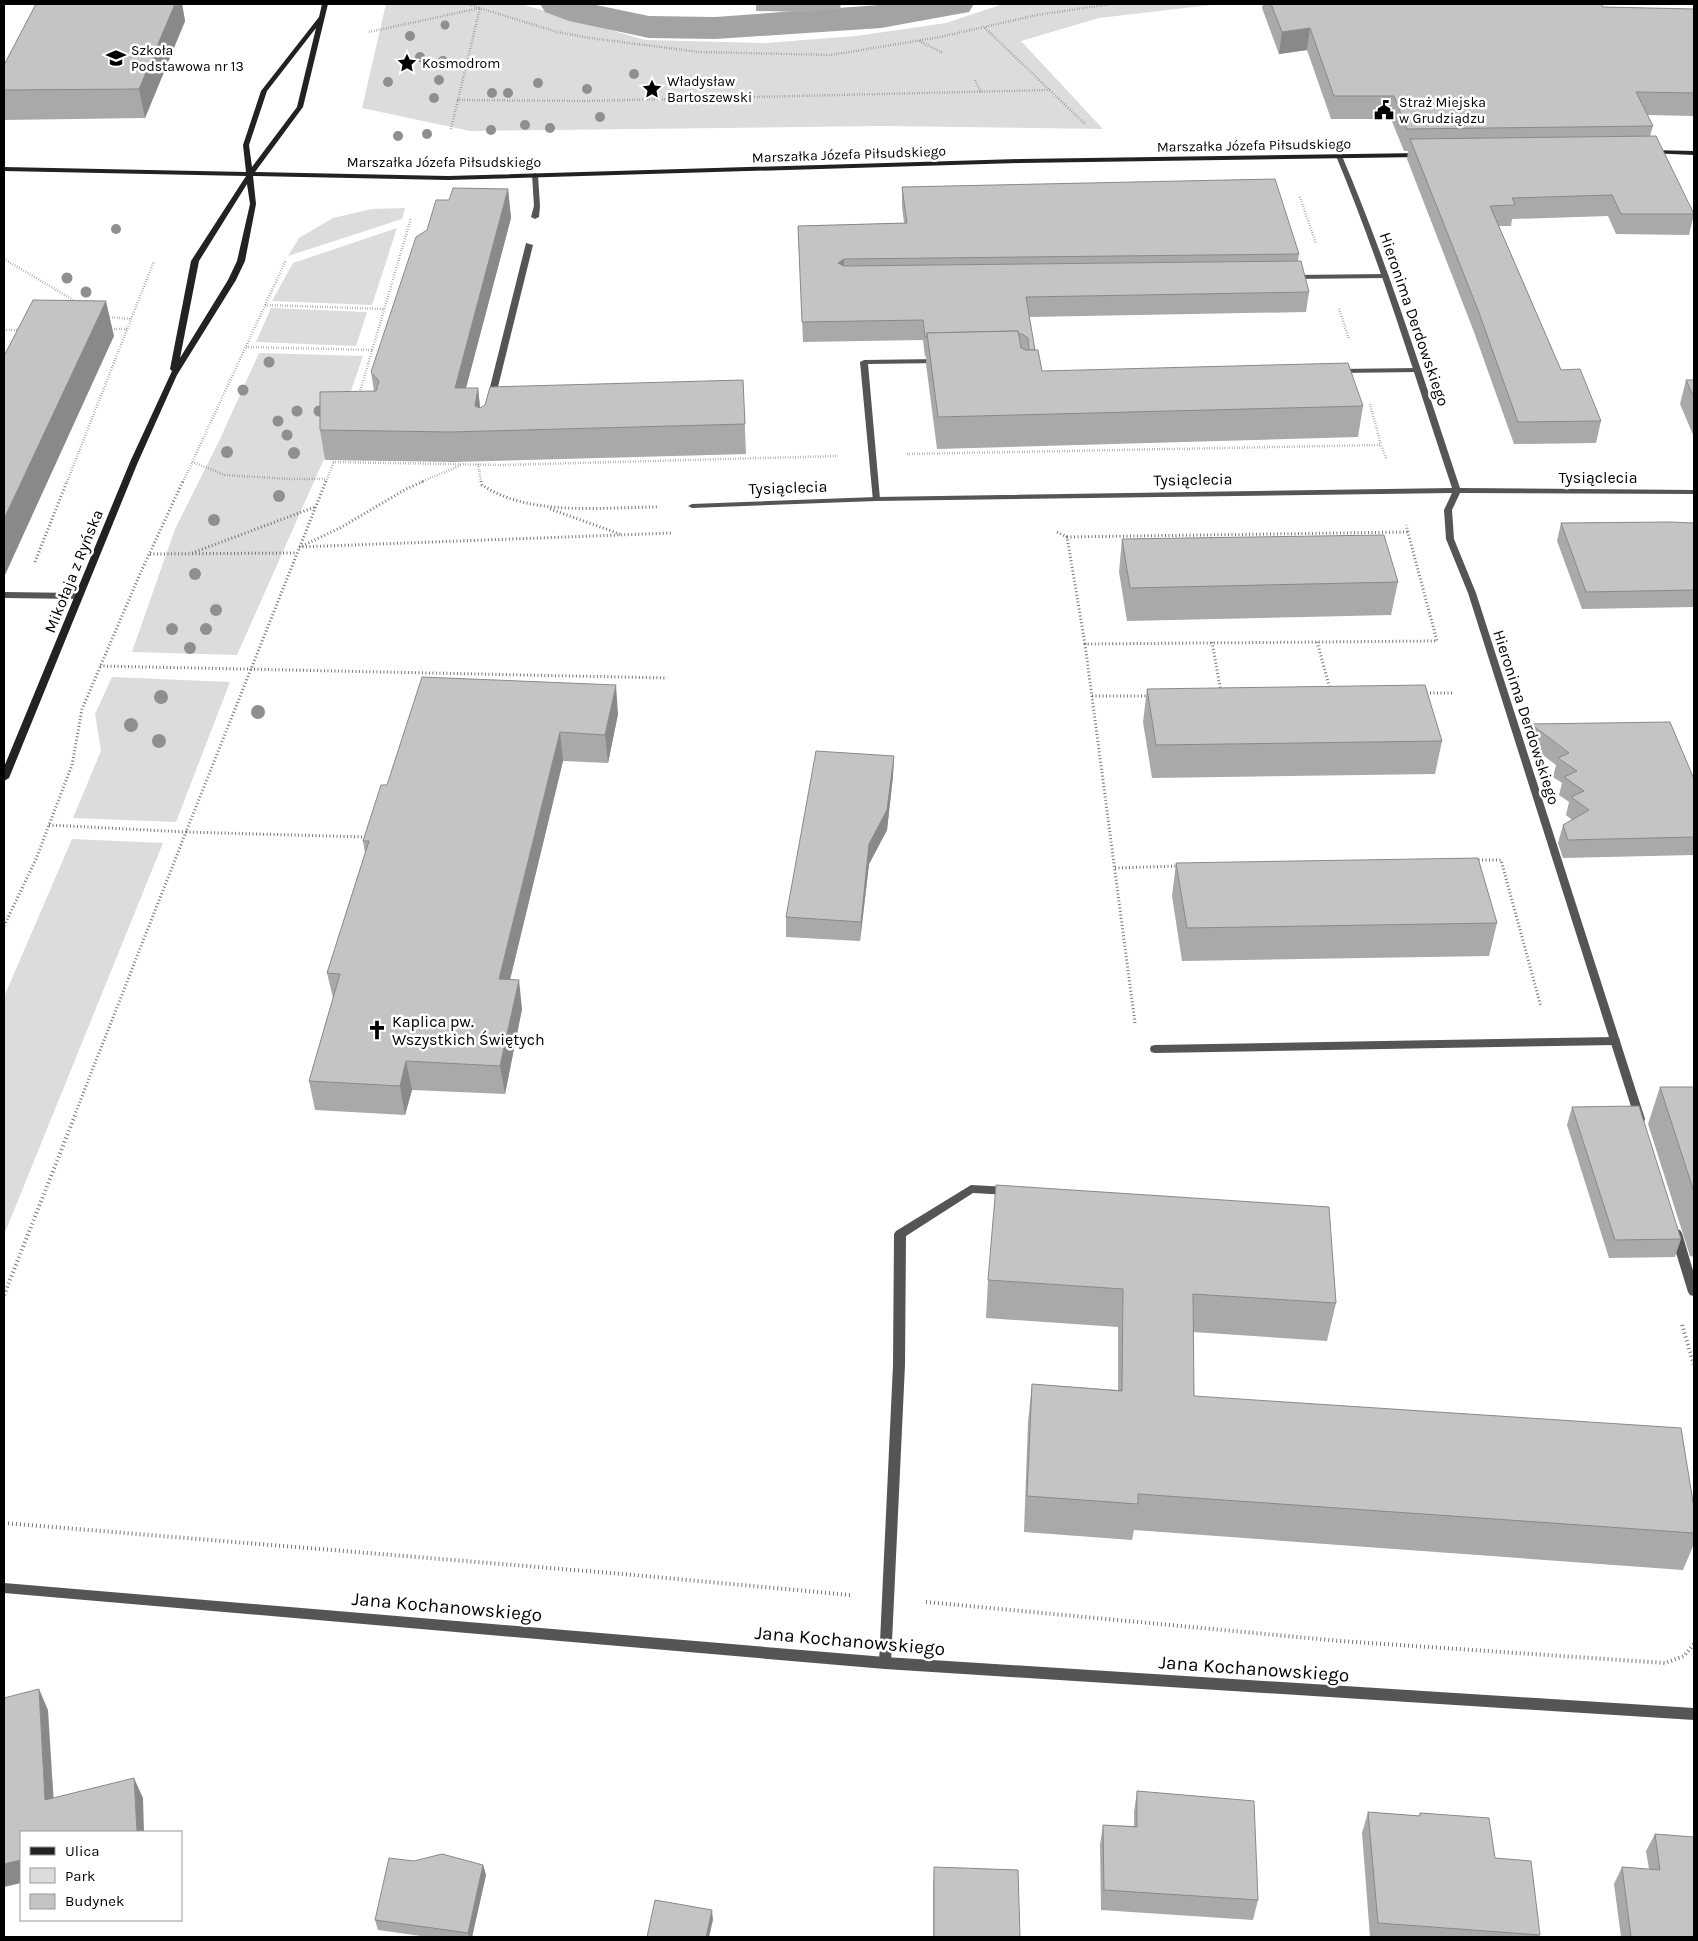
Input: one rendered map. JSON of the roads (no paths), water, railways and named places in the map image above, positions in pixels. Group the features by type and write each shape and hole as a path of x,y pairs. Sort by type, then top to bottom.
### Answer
{"street":[{"path":"251,173 300,107 325,4"},
{"path":"251,173 246,145 264,91 320,19"},
{"path":"1646,152 1694,153"},
{"name":"Marszałka Józefa Piłsudskiego","path":"4,169 448,178 1021,161 1428,154"},
{"name":"Hieronima Derdowskiego","path":"1339,156 1356,196 1385,276 1457,491 1448,510 1450,539 1472,593 1641,1125"},
{"name":"Mikołaja z Ryńska","path":"173,375 196,261 251,173"},
{"name":"Mikołaja z Ryńska","path":"4,778 134,462 173,375 232,280 241,260 253,204 251,173"},
{"path":"535,175 537,206 535,217"},
{"path":"489,409 529,245"},
{"path":"1288,277 1385,276"},
{"path":"876,499 864,362 942,360"},
{"path":"1330,371 1417,370"},
{"name":"Tysiąclecia","path":"692,506 876,499 1387,490 1694,492"},
{"path":"4,595 79,596"},
{"path":"1155,1049 1615,1041"},
{"path":"885,1663 899,1365 900,1234 971,1189 1021,1192"},
{"path":"1674,1227 1694,1292"},
{"name":"Jana Kochanowskiego","path":"4,1588 885,1663 1694,1714"}],"waterway":[{"path":"558,4 582,13 649,27 715,28 881,17 956,4"}],"place":[{"name":"Szkoła Podstawowa nr 13","path":"116,58"},
{"name":"Kosmodrom","path":"407,63"},
{"name":"Władysław Bartoszewski","path":"652,89"},
{"name":"Straż Miejska w Grudziądzu","path":"1384,110"},
{"name":"Kaplica pw. Wszystkich Świętych","path":"377,1030"}]}
